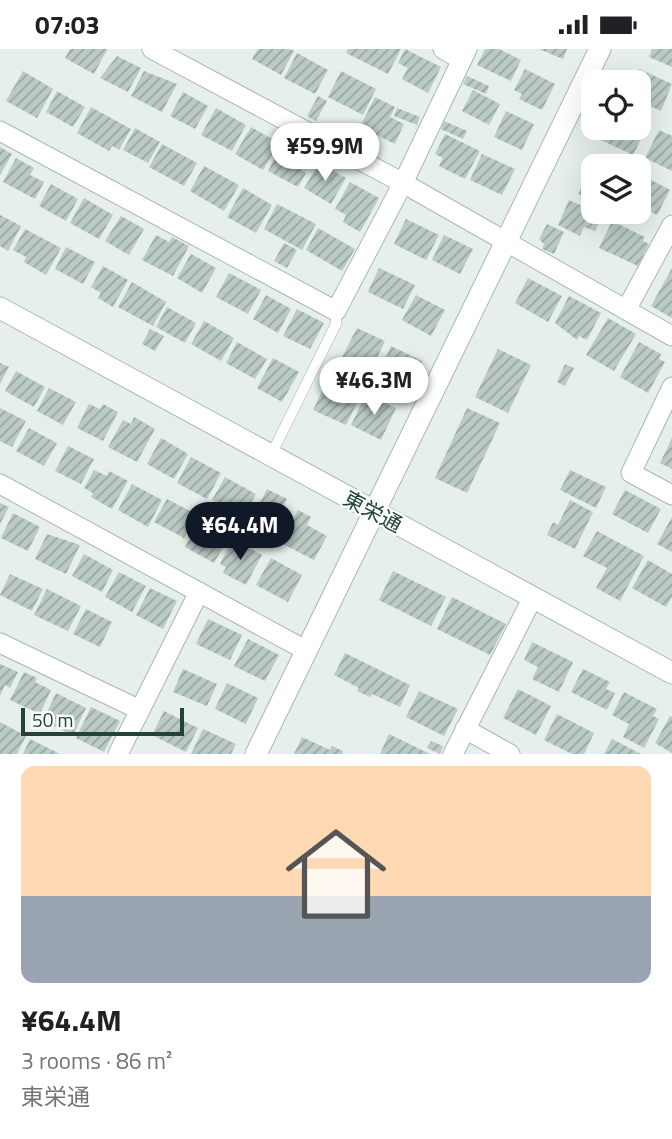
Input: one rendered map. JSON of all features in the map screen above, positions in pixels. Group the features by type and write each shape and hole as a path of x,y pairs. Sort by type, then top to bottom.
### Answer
{"street":[{"path":"152,49 403,183 672,335"},
{"path":"0,131 336,311 403,183 465,54 443,49"},
{"path":"256,754 600,49"},
{"path":"626,310 672,225"},
{"name":"東栄通","path":"0,308 672,673"},
{"path":"672,387 631,473 672,495"},
{"path":"0,484 307,651"},
{"path":"118,754 199,592"},
{"path":"453,754 533,597"},
{"path":"0,643 140,710"},
{"path":"466,729 510,754"}],"lane":[{"path":"271,456 336,324 336,311"}],"building":[{"path":"70,49 107,50 94,74 65,58"},
{"path":"258,49 294,51 281,75 252,59"},
{"path":"348,49 401,49 388,74 346,53"},
{"path":"405,49 441,67 428,93 402,79 408,68 398,63"},
{"path":"485,49 499,49 521,60 511,81 477,65"},
{"path":"539,49 567,49 563,59"},
{"path":"652,49 672,49 672,67 649,57"},
{"path":"297,53 328,70 315,94 284,78"},
{"path":"117,56 141,68 128,92 100,78"},
{"path":"525,69 555,84 542,110 519,99 522,94 514,90"},
{"path":"23,71 53,89 37,118 6,101"},
{"path":"144,71 177,84 162,112 131,96"},
{"path":"341,71 376,89 363,115 328,97"},
{"path":"651,74 672,84 661,111 651,106"},
{"path":"467,76 489,86 486,94 463,84"},
{"path":"473,90 500,104 489,125 462,111"},
{"path":"57,91 85,107 73,127 46,112"},
{"path":"183,92 208,106 195,129 170,116"},
{"path":"318,96 327,101 316,121 307,116"},
{"path":"375,97 395,107 390,117 404,124 395,144 360,127"},
{"path":"91,107 131,129 119,150 112,146 109,151 77,133"},
{"path":"216,108 246,125 232,151 201,135"},
{"path":"397,108 420,117 417,125 394,116"},
{"path":"506,111 534,124 522,150 494,137"},
{"path":"444,121 467,131 463,139 441,129"},
{"path":"251,127 279,143 263,170 235,154"},
{"path":"135,128 160,142 148,163 123,150"},
{"path":"659,130 672,136 672,171 651,161 651,154 647,154"},
{"path":"445,134 480,151 465,179 439,166 443,158 435,154"},
{"path":"601,140 640,140 634,154"},
{"path":"162,144 197,163 184,186 149,167"},
{"path":"0,147 12,154 0,175"},
{"path":"281,147 305,160 300,169 306,173 298,187 268,171"},
{"path":"482,154 515,169 502,195 470,180"},
{"path":"16,158 34,168 30,175 44,182 35,199 3,182"},
{"path":"319,163 346,178 331,204 304,188"},
{"path":"204,166 239,185 224,211 190,191"},
{"path":"651,180 670,190 657,215 651,212"},
{"path":"350,182 379,198 360,232 343,222 346,215 335,209"},
{"path":"51,184 78,199 66,221 39,206"},
{"path":"243,188 272,205 256,233 227,217"},
{"path":"84,198 113,215 99,239 70,223"},
{"path":"569,200 581,205 581,224 598,224 595,231 584,227 580,236 558,225"},
{"path":"277,204 316,224 302,250 264,229"},
{"path":"0,215 21,226 8,251 0,246"},
{"path":"121,216 144,229 129,255 105,241"},
{"path":"406,219 439,235 426,260 394,244"},
{"path":"547,224 564,232 554,254 542,249 544,244 539,239"},
{"path":"611,224 618,224 645,237 643,241 649,244 638,266 599,248"},
{"path":"318,228 355,249 342,271 306,250"},
{"path":"25,229 61,248 46,275 24,262 26,257 13,250"},
{"path":"156,235 169,242 172,237 189,246 173,276 142,260"},
{"path":"444,235 473,249 460,274 432,260"},
{"path":"284,243 297,250 287,268 274,261"},
{"path":"66,247 95,262 83,284 55,269"},
{"path":"191,254 216,268 202,293 177,278"},
{"path":"103,266 128,280 113,307 98,298 101,293 91,287"},
{"path":"379,268 415,285 403,309 368,292"},
{"path":"672,268 672,318 651,306"},
{"path":"229,273 261,290 248,314 216,297"},
{"path":"528,278 562,296 548,322 515,303"},
{"path":"132,282 166,302 153,326 118,307"},
{"path":"266,295 291,309 278,333 253,319"},
{"path":"416,295 445,310 431,336 402,320"},
{"path":"569,296 601,313 587,340 579,336 577,340 555,323"},
{"path":"167,307 196,323 185,343 156,327"},
{"path":"297,309 324,323 310,349 283,336"},
{"path":"608,318 636,334 614,371 586,355"},
{"path":"204,321 234,338 221,361 191,344"},
{"path":"357,328 385,341 369,375 340,361"},
{"path":"150,329 164,336 155,351 142,344"},
{"path":"237,342 267,359 255,379 226,363"},
{"path":"639,342 661,354 659,359 665,362 648,393 620,377"},
{"path":"391,346 422,361 410,387 379,372"},
{"path":"498,349 531,365 508,413 475,397"},
{"path":"273,358 299,372 282,402 257,388"},
{"path":"0,363 9,367 0,384"},
{"path":"565,364 574,368 565,386 557,382"},
{"path":"16,371 45,387 34,407 5,391"},
{"path":"327,381 360,397 346,425 313,410"},
{"path":"49,388 76,402 63,425 37,411"},
{"path":"366,394 396,408 381,440 351,425"},
{"path":"89,404 100,409 103,404 118,412 103,441 77,428"},
{"path":"0,408 26,421 12,447 0,441"},
{"path":"467,408 500,423 467,493 435,478"},
{"path":"134,417 155,429 137,462 108,447 123,420 131,424"},
{"path":"29,428 57,443 44,466 16,451"},
{"path":"161,438 188,454 174,479 147,464"},
{"path":"672,438 672,469 660,463"},
{"path":"68,446 94,459 81,484 55,471"},
{"path":"191,457 221,473 207,499 177,483"},
{"path":"94,470 107,476 109,471 128,481 112,509 91,497 93,493 84,488"},
{"path":"570,470 606,487 596,508 560,490"},
{"path":"225,477 256,494 243,517 212,500"},
{"path":"132,484 162,500 148,527 118,510"},
{"path":"267,489 287,499 282,508 289,512 276,535 250,522"},
{"path":"625,490 661,509 648,533 612,514"},
{"path":"167,499 196,514 184,538 154,522"},
{"path":"570,500 593,512 575,549 547,535 553,522 558,525"},
{"path":"0,503 9,507 0,524"},
{"path":"298,510 311,517 307,525 327,536 314,560 281,543"},
{"path":"13,513 40,527 28,551 1,538"},
{"path":"672,517 672,552 657,544"},
{"path":"199,522 228,538 214,563 185,547"},
{"path":"597,531 644,556 620,601 596,588 607,568 583,556"},
{"path":"47,534 80,545 66,574 35,559"},
{"path":"233,539 262,555 246,585 223,573 226,567 220,564"},
{"path":"84,554 113,570 102,592 72,576"},
{"path":"271,558 302,575 288,602 256,585"},
{"path":"648,560 672,574 672,597 666,607 632,588"},
{"path":"393,571 446,597 431,626 379,600"},
{"path":"119,572 146,586 132,612 105,597"},
{"path":"10,574 43,589 32,611 0,595"},
{"path":"150,588 177,601 163,629 136,615"},
{"path":"47,589 81,606 68,631 34,615"},
{"path":"452,597 506,624 490,655 437,629"},
{"path":"86,609 112,622 100,647 73,634"},
{"path":"208,619 242,635 230,660 196,644"},
{"path":"248,639 279,655 265,681 234,666"},
{"path":"532,642 573,662 559,692 532,679 538,667 524,660"},
{"path":"345,653 410,685 400,707 372,694 370,697 357,691 359,688 334,675"},
{"path":"0,664 18,672 10,688 5,685 0,696"},
{"path":"183,669 217,684 207,706 173,692"},
{"path":"583,669 610,682 606,689 615,693 607,710 571,692"},
{"path":"24,672 37,678 35,682 51,690 40,714 10,700"},
{"path":"227,683 258,698 246,724 215,709"},
{"path":"518,689 551,706 536,735 503,718"},
{"path":"419,691 458,709 444,736 406,717"},
{"path":"624,692 657,709 653,716 659,719 644,748 623,737 629,724 612,715"},
{"path":"56,693 86,708 73,735 51,725 53,720 45,716"},
{"path":"91,707 120,721 104,752 76,738"},
{"path":"164,711 198,728 186,752 152,735"},
{"path":"557,714 594,733 584,754 572,754 544,740"},
{"path":"670,716 672,717 672,753 655,743"},
{"path":"0,722 26,736 17,754 0,754"},
{"path":"203,729 236,744 231,754 191,754"},
{"path":"389,734 430,754 380,754"},
{"path":"302,737 330,750 332,746 343,751 342,754 294,754"},
{"path":"30,739 60,754 23,754"},
{"path":"612,739 641,754 604,754"},
{"path":"431,741 443,746 440,754 427,748"}]}
